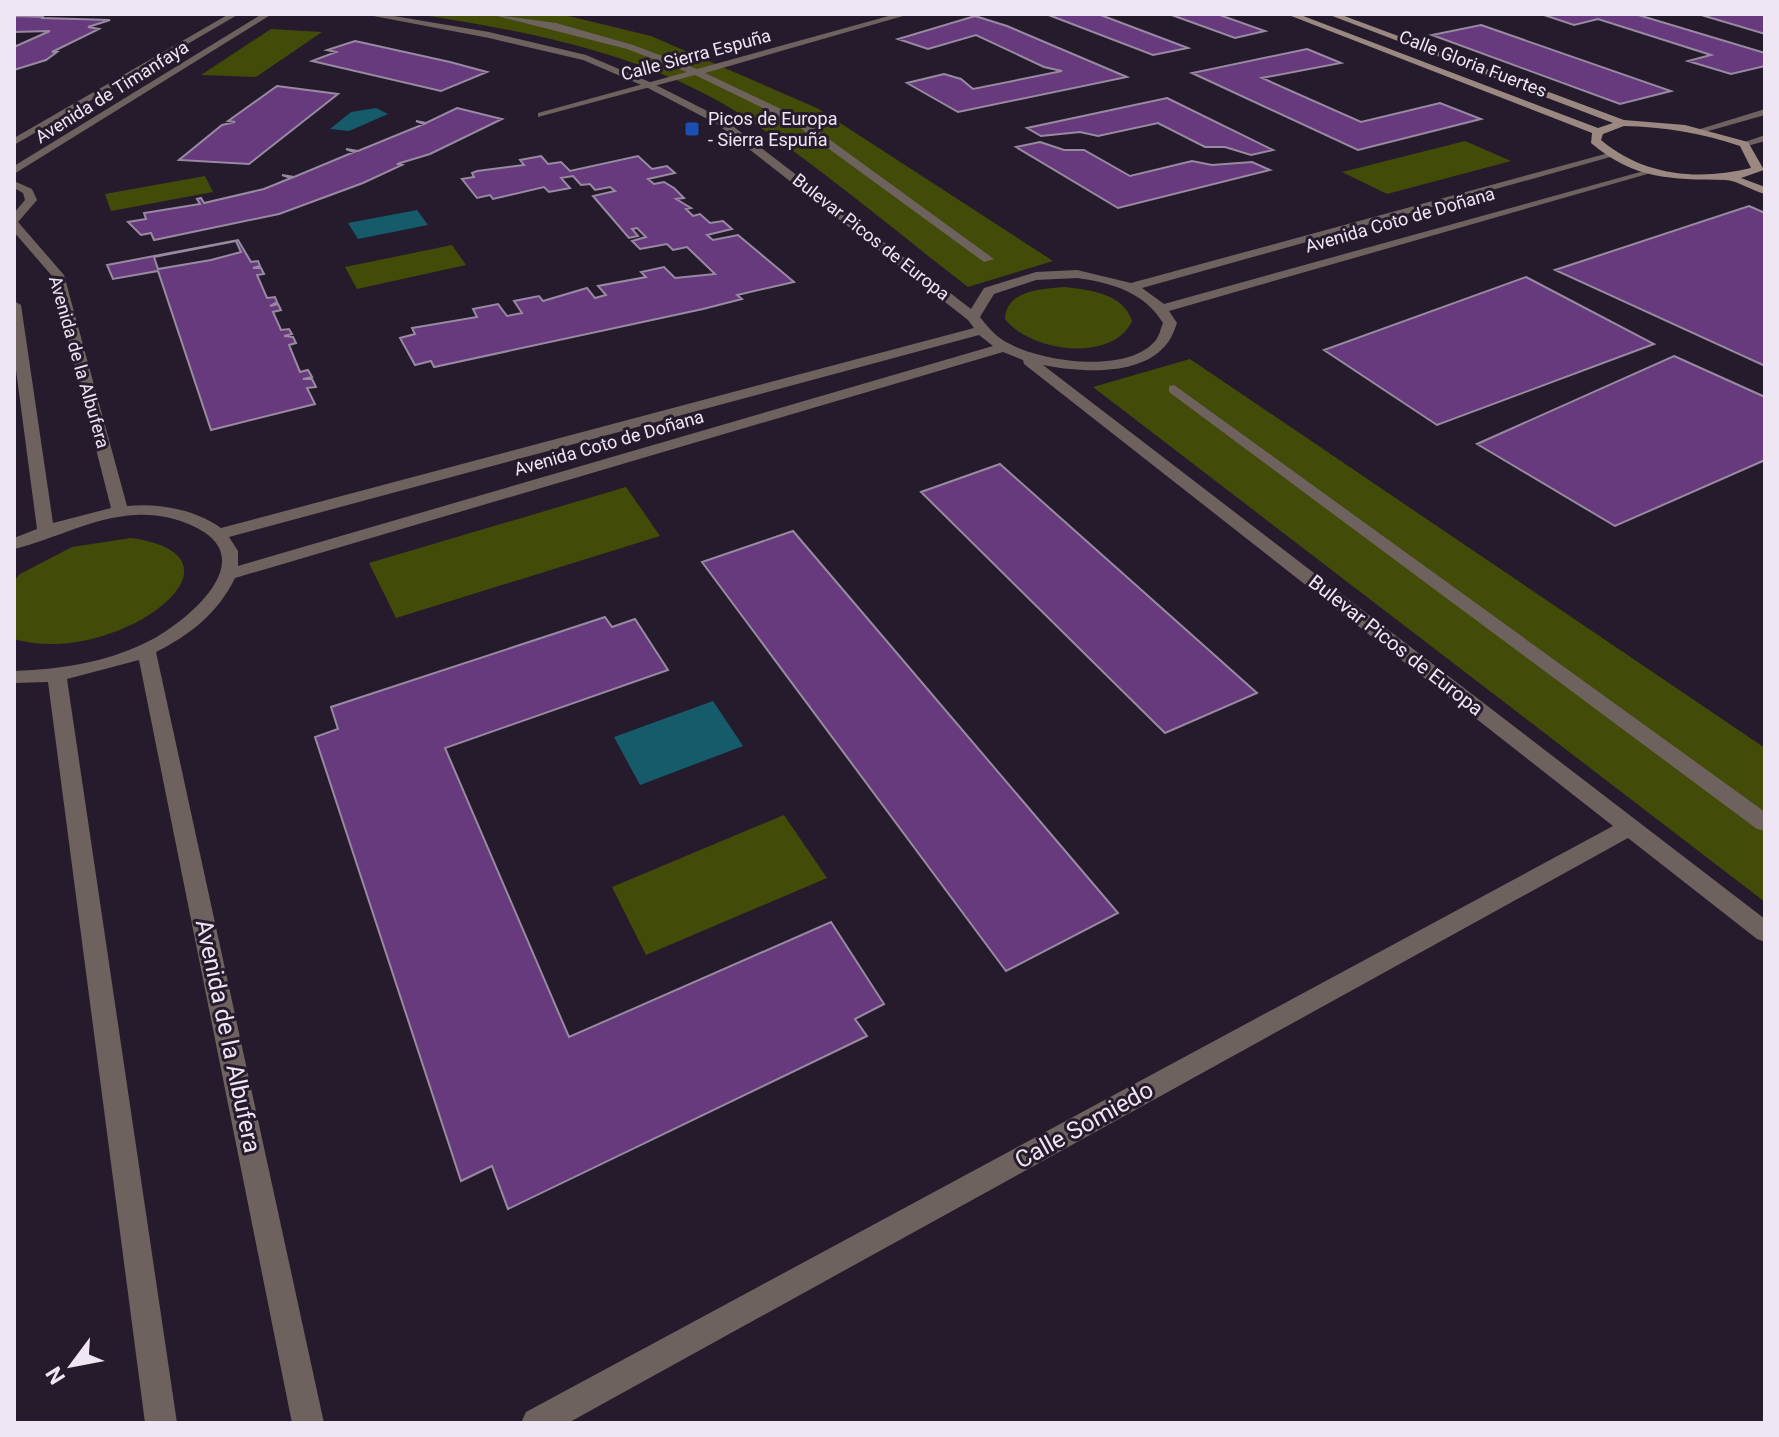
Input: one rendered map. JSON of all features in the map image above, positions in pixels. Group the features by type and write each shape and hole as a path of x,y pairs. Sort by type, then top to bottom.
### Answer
{"main road":[{"name":"Calle Gloria Fuertes","path":"1290,14 1598,132"},
{"name":"Calle Gloria Fuertes","path":"1331,14 1623,123"},
{"path":"1623,123 1666,123 1705,129 1744,144 1761,171 1732,178 1695,179 1647,171 1609,156 1595,141 1598,132 1623,123"},
{"path":"1732,178 1765,191"}],"street":[{"name":"Avenida de Timanfaya","path":"14,142 235,14"},
{"name":"Avenida de Timanfaya","path":"14,171 268,14"},
{"name":"Bulevar Picos de Europa","path":"367,14 489,35 586,58 649,85 721,122 976,324 1000,348 1026,359 1765,932"},
{"path":"493,14 566,29 630,47 696,72 796,120 988,259"},
{"name":"Calle Sierra Espuña","path":"542,115 906,14"},
{"path":"1705,129 1765,112"},
{"path":"1744,144 1765,138"},
{"name":"Avenida Coto de Doñana","path":"1132,287 1609,156"},
{"name":"Avenida Coto de Doñana","path":"1164,308 1647,171"},
{"path":"14,184 28,191 31,200 14,223"},
{"name":"Avenida de la Albufera","path":"14,223 58,275 120,512"},
{"path":"976,324 989,291 1043,275 1102,278 1132,287 1164,308 1170,323 1158,346 1128,360 1079,366 1026,359"},
{"path":"14,305 46,530"},
{"name":"Avenida Coto de Doñana","path":"219,534 976,324"},
{"name":"Avenida Coto de Doñana","path":"228,575 1000,348"},
{"path":"1174,389 1765,823"},
{"path":"14,544 46,530 120,512 162,512 196,519 219,534 230,553 228,575 213,601 185,627 146,650 103,666 57,676 14,677"},
{"name":"Avenida de la Albufera","path":"146,650 308,1423"},
{"path":"57,676 161,1423"},
{"name":"Calle Somiedo","path":"537,1423 1631,826"}],"green space":[{"path":"415,14 560,14 651,36 817,108 1053,261 968,287 805,160 712,97 631,62 589,49 502,29"},
{"path":"271,29 322,32 256,77 201,75"},
{"path":"1465,141 1511,161 1387,194 1342,172"},
{"path":"205,176 213,192 111,211 105,194"},
{"path":"452,245 466,265 357,289 345,267"},
{"path":"1064,287 1095,292 1113,299 1128,312 1132,321 1122,335 1107,343 1089,348 1070,348 1032,339 1005,319 1007,309 1018,297 1036,290"},
{"path":"1190,359 1765,748 1765,902 1093,387"},
{"path":"626,487 660,536 396,618 369,563"},
{"path":"131,538 169,549 184,566 179,586 160,607 130,625 93,639 53,644 14,639 14,581 20,574 72,547"},
{"path":"784,815 827,878 646,955 612,887"}],"water":[{"path":"376,108 388,114 349,131 330,129 351,112"},
{"path":"417,210 428,225 358,239 348,223"},
{"path":"713,701 743,746 640,785 614,737"}],"building":[{"path":"1046,14 1098,14 1188,48 1153,55"},
{"path":"1169,14 1217,14 1265,31 1235,38"},
{"path":"1541,14 1635,14 1765,53 1765,66 1731,74 1688,61 1711,55 1598,19 1574,25"},
{"path":"1698,14 1765,14 1765,34"},
{"path":"14,16 110,20 88,27 99,29 52,52 57,52 46,60 14,70 14,47 50,31 14,32"},
{"path":"975,16 1007,26 1127,77 958,112 907,83 944,74 961,79 973,89 1062,71 1044,67 976,35 928,49 898,39"},
{"path":"1481,25 1671,91 1620,104 1432,35"},
{"path":"355,41 487,72 441,91 312,61 336,52 327,50"},
{"path":"1307,49 1341,63 1262,78 1361,122 1440,103 1481,119 1358,150 1192,73"},
{"path":"277,86 338,94 249,164 179,160 222,125 235,122 228,121"},
{"path":"1167,98 1273,150 1251,155 1225,147 1205,147 1158,123 1098,136 1080,132 1041,136 1027,128"},
{"path":"457,108 502,119 430,154 397,164 402,165 363,183 279,214 154,240 151,233 141,235 128,222 146,219 144,213 200,204 197,199 201,198 204,203 264,189 291,178 282,175 294,177 354,152 346,149 358,151 424,124 416,121 426,123"},
{"path":"1040,142 1064,150 1084,150 1130,176 1192,161 1212,165 1252,162 1270,170 1118,208 1016,147"},
{"path":"541,156 548,164 561,162 570,171 638,156 652,169 667,166 675,173 648,179 654,184 664,182 674,188 684,198 676,199 691,208 686,209 693,216 700,214 710,223 723,221 732,229 707,235 713,240 738,235 794,282 737,295 742,299 703,309 434,367 431,361 415,365 400,338 415,334 412,328 477,317 473,309 498,304 507,316 522,313 514,301 539,296 543,301 587,288 595,298 606,295 598,286 646,277 641,272 664,267 675,278 715,274 687,247 673,250 667,244 640,249 632,241 646,237 637,228 632,229 638,236 629,238 593,196 615,191 610,187 595,190 590,184 581,185 573,176 561,178 570,188 549,192 544,187 493,199 490,195 477,198 462,179 474,177 472,173 477,171 524,165 520,160"},
{"path":"1749,206 1765,213 1765,366 1555,270"},
{"path":"238,240 251,262 258,261 260,266 253,268 261,268 264,274 257,275 267,298 275,297 277,302 270,306 278,304 281,310 273,312 281,330 289,329 292,334 284,336 293,337 296,343 289,345 300,372 308,370 312,377 303,379 312,379 316,387 307,388 315,404 211,430 158,271 113,279 107,265","holes":["236,241 241,252 158,269 154,257"]},
{"path":"1526,277 1654,344 1437,425 1324,350"},
{"path":"1674,356 1765,397 1765,460 1615,526 1477,444"},
{"path":"1000,464 1257,693 1165,733 921,492"},
{"path":"793,531 1118,913 1006,971 702,562"},
{"path":"605,617 612,627 635,619 668,670 445,748 569,1037 831,922 884,1004 855,1019 867,1036 508,1209 492,1166 461,1181 315,737 338,729 331,707"}],"place":[{"name":"Picos de Europa - Sierra Espuña","path":"692,129"}]}
